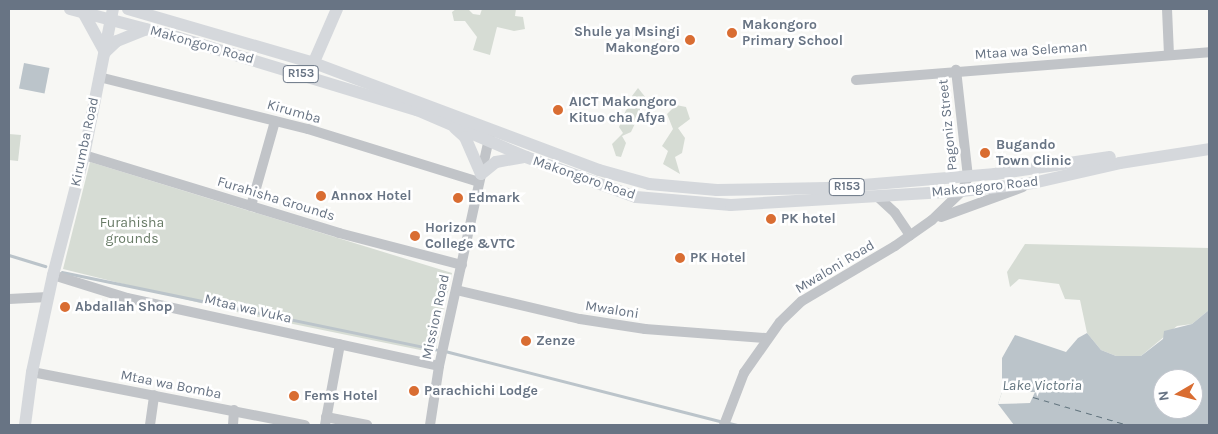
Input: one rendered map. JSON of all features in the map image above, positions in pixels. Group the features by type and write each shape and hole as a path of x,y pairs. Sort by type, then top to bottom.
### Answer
{"main road":[{"name":"Makongoro Road","path":"70,9 112,14 146,29 307,76 416,110 451,124 490,134 600,170 657,185 773,190 968,177 1209,142"},
{"name":"Makongoro Road","path":"128,9 314,63 490,134 526,157 636,197 731,205 878,197 962,190 1033,183 1120,163 1209,149"},
{"path":"307,76 337,9"},
{"path":"83,12 105,52 117,41 146,29"},
{"name":"Kirumba Road","path":"25,425 32,372 52,275 84,155 112,14"},
{"path":"451,124 465,136 480,178 496,162 526,157"}],"street":[{"path":"1167,9 1170,55"},
{"name":"Mtaa wa Seleman","path":"856,80 956,70 1209,52"},
{"name":"Pagoniz Street","path":"956,70 968,177"},
{"name":"Kirumba","path":"99,77 275,120 480,178"},
{"path":"251,206 275,120"},
{"name":"Mission Road","path":"430,425 440,361 490,134"},
{"name":"Furahisha Grounds","path":"84,155 251,206 462,264"},
{"name":"Mwaloni Road","path":"724,425 744,373 766,338 802,301 932,220 962,190 968,177"},
{"path":"932,220 1033,183"},
{"path":"878,197 895,213 910,235"},
{"name":"Mtaa wa Vuka","path":"52,275 127,298 340,344 440,361"},
{"name":"Mwaloni","path":"456,290 580,319 645,329 766,338"},
{"path":"9,299 48,297"},
{"path":"340,344 325,421 367,425"},
{"name":"Mtaa wa Bomba","path":"32,372 305,425"},
{"path":"150,425 154,395"},
{"path":"233,425 234,410"}],"green space":[{"path":"456,9 468,9 473,14 480,15 482,9 516,9 515,16 523,17 525,29 514,31 497,27 490,55 473,50 477,37 465,21 454,21 452,12"},
{"path":"638,88 646,98 640,104 640,113 631,132 622,136 626,143 621,157 616,156 612,144 623,133 619,127 626,110 635,102 632,96"},
{"path":"676,105 686,107 690,119 678,128 685,138 682,153 675,157 680,174 663,164 668,151 662,146 673,129 667,114"},
{"path":"9,134 21,135 18,161 9,160"},
{"name":"Furahisha grounds","path":"90,162 452,273 435,353 249,315 63,269"},
{"path":"1025,244 1209,248 1209,310 1192,324 1177,326 1141,356 1116,356 1101,350 1087,333 1080,300 1065,299 1059,284 1019,279 1010,287 1007,272"}],"water":[{"path":"24,63 50,68 45,93 19,89"},
{"name":"Lake Victoria","path":"1209,310 1209,425 1014,425 998,404 1002,392 1002,358 1015,335 1066,352 1078,338 1087,333 1101,350 1116,356 1141,356 1163,339 1164,331 1192,324"}],"pier":[{"path":"1002,392 1035,392 1030,403 998,404"}],"waterway":[{"path":"9,255 45,266"},
{"path":"62,272 440,350"},
{"path":"445,351 723,422"},
{"path":"729,423 737,425"}],"ferry route":[{"path":"1033,397 1128,425"}],"place":[{"name":"Makongoro Primary School","path":"732,33"},
{"name":"Shule ya Msingi Makongoro","path":"690,40"},
{"name":"AICT Makongoro Kituo cha Afya","path":"558,110"},
{"name":"Bugando Town Clinic","path":"985,153"},
{"name":"Annox Hotel","path":"321,196"},
{"name":"Edmark","path":"458,198"},
{"name":"PK hotel","path":"771,219"},
{"name":"Horizon College &VTC","path":"415,236"},
{"name":"PK Hotel","path":"680,258"},
{"name":"Abdallah Shop","path":"65,307"},
{"name":"Zenze","path":"526,341"},
{"name":"Parachichi Lodge","path":"414,391"},
{"name":"Fems Hotel","path":"294,396"}]}
